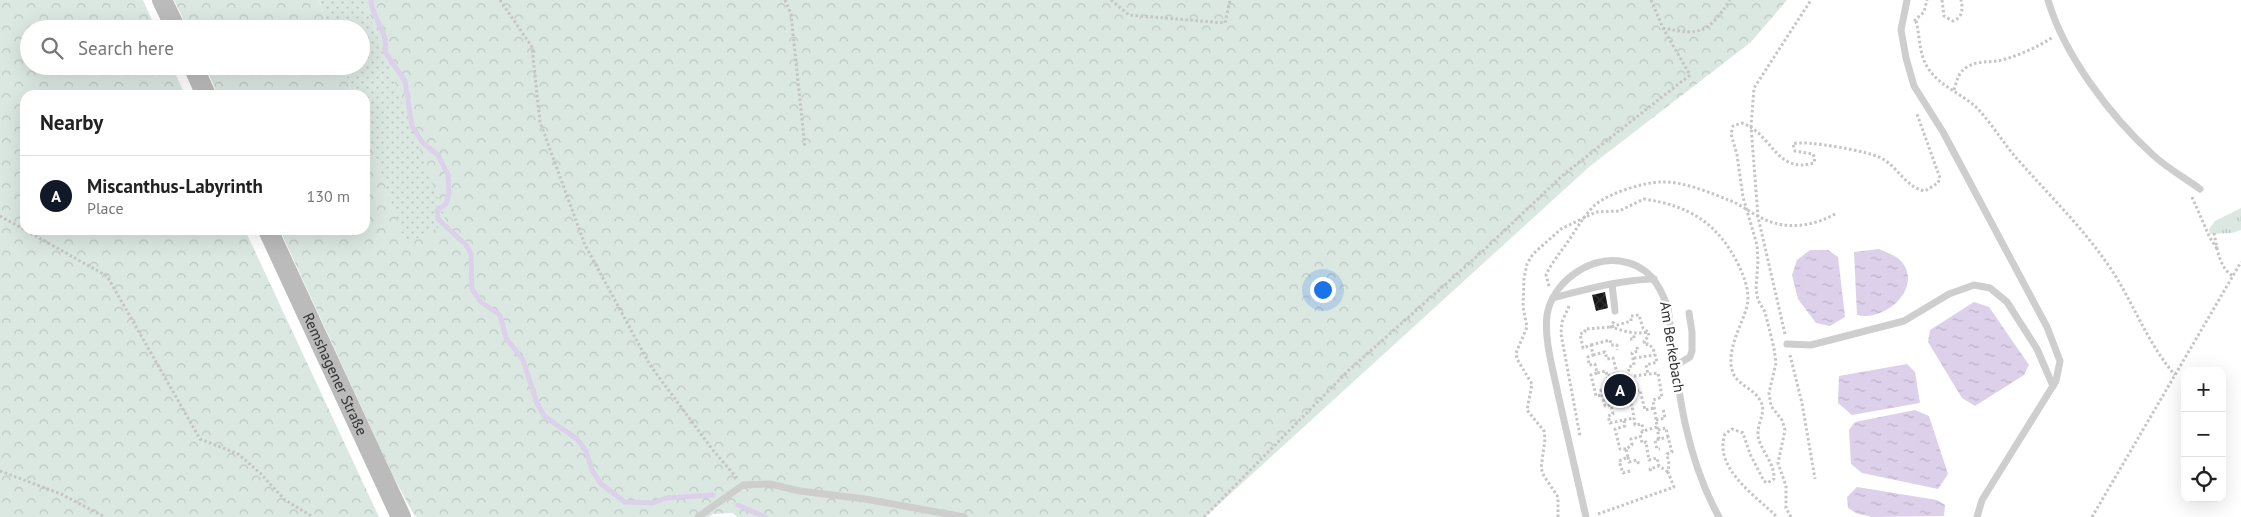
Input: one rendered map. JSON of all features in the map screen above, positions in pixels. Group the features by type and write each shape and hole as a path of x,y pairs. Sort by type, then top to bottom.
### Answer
{"main road":[{"path":"162,0 172,20"},
{"path":"197,75 204,90"},
{"name":"Remshagener Straße","path":"270,235 402,517"}],"lane":[{"path":"1907,0 1901,30 1914,86 1943,132 2047,327 2060,361 2056,381 1982,500 1977,517"},
{"path":"2048,0 2060,32 2098,94 2127,130 2154,156 2200,189"},
{"name":"Am Berkebach","path":"1586,517 1549,349 1546,323 1547,312 1553,298 1561,287 1582,268 1609,259 1630,262 1643,268 1654,279 1662,292 1668,308 1686,431 1694,460 1719,517"},
{"path":"1553,298 1635,279 1654,279"},
{"path":"1612,284 1615,311"},
{"path":"1787,344 1811,345 1904,321 1950,294 1974,285 1990,288 2006,302 2037,349 2053,386"},
{"path":"1675,366 1690,357 1692,351 1689,313"},
{"path":"698,517 743,484 770,484 800,490 865,498 964,517"}],"path":[{"path":"500,0 532,47 540,122 585,245 650,365 712,449 743,484"},
{"path":"785,0 791,14 805,148"},
{"path":"1111,0 1129,15 1225,23 1230,0"},
{"path":"1204,517 1349,370 1484,250 1563,176 1690,75 1663,28 1651,0"},
{"path":"1663,28 1690,33 1708,28 1730,0"},
{"path":"1811,0 1754,88 1750,126 1758,217 1802,403 1815,480"},
{"path":"1901,30 1908,24 1916,21 1926,8 1927,0"},
{"path":"1942,0 1944,16 1953,21 1960,17 1962,12 1961,0"},
{"path":"1916,21 1928,69 1937,79 1977,109 2018,161 2054,198 2104,259 2124,291 2149,340 2175,375"},
{"path":"1954,90 1958,77 1967,67 1974,63 1990,62 2017,55 2042,44 2060,32"},
{"path":"1791,517 1786,508 1786,486 1778,464 1785,430 1782,420 1772,406 1769,393 1776,363 1774,348 1765,312 1758,300 1756,289 1757,245 1746,208 1731,134 1733,126 1742,123 1750,126 1763,136 1783,160 1792,164 1814,163 1816,158 1813,154 1795,151 1793,144 1797,142 1817,143 1881,157 1894,166 1911,187 1925,191 1938,183 1940,178 1933,155 1913,106"},
{"path":"2184,177 2210,238 2218,250"},
{"path":"1553,298 1546,275 1582,219 1596,204 1645,184 1662,182 1685,186 1746,208 1758,217 1778,224 1799,226 1823,222 1838,213"},
{"path":"1558,517 1558,497 1541,468 1545,439 1544,432 1528,410 1532,384 1517,359 1516,353 1526,327 1523,307 1524,278 1527,264 1533,254 1561,229 1596,212 1620,211 1637,200 1649,199 1675,207 1703,220 1720,234 1729,245 1744,278 1748,292 1747,304 1734,347 1733,372 1759,398 1762,404 1763,410 1757,434 1772,465 1774,479 1768,483 1764,481 1750,454 1743,433 1738,429 1732,429 1725,434 1723,448 1726,460 1736,478 1777,517"},
{"path":"0,216 20,227"},
{"path":"2214,233 2222,266 2226,272 2233,276"},
{"path":"34,235 107,276 200,439 238,454 260,473 285,500 313,517"},
{"path":"2092,517 2241,262"},
{"path":"1573,304 1567,307 1562,322 1561,334 1581,440"},
{"path":"1611,327 1615,320 1615,311"},
{"path":"1617,350 1617,346 1611,345 1610,340 1583,348 1580,334 1585,332 1585,329 1611,327 1630,321 1631,316 1640,315 1643,328 1648,332"},
{"path":"1611,327 1634,334 1648,332"},
{"path":"1648,332 1649,336 1644,341 1646,345 1648,344 1653,348 1656,362 1646,365 1648,374"},
{"path":"1630,339 1634,339 1634,334"},
{"path":"1591,345 1593,355"},
{"path":"1637,347 1638,351 1632,352 1634,365 1629,367 1630,392 1640,390 1645,410 1654,408"},
{"path":"1597,373 1595,364 1589,365 1588,357 1605,352 1608,359 1613,358 1617,374 1608,376"},
{"path":"1634,358 1655,355"},
{"path":"1602,395 1596,396 1591,375 1606,371 1610,388 1601,390 1605,406 1611,404 1614,414 1608,416 1610,423 1634,418"},
{"path":"1629,376 1658,373 1662,397 1653,400 1659,439"},
{"path":"1618,386 1619,390 1629,388"},
{"path":"1630,404 1632,404 1634,425 1642,424 1643,431 1640,437 1642,443 1646,442 1649,460 1657,458 1659,466 1668,472"},
{"path":"1656,420 1665,418 1663,408"},
{"path":"1624,420 1625,426 1615,429 1620,449 1626,449 1632,445 1631,439 1640,437"},
{"path":"1597,509 1598,515 1674,487 1668,472 1667,454 1672,452 1666,428 1643,431"},
{"path":"1660,449 1657,449 1655,440 1668,437"},
{"path":"1626,449 1629,462 1637,460 1639,465"},
{"path":"1628,457 1619,460 1623,473 1630,471"},
{"path":"1651,471 1650,469 1659,466"},
{"path":"0,471 61,494 104,517"}],"green space":[{"path":"0,0 143,0 152,20 20,20 20,75 176,75 183,90 20,90 20,235 247,235 379,517 0,517"},
{"path":"174,0 319,0 326,20 184,20"},
{"path":"319,0 364,0 448,223 406,245 370,143 370,90 351,90 346,75 370,75 370,20 326,20"},
{"path":"364,0 1787,0 1751,42 1589,167 1205,517 737,517 733,513 713,514 709,517 417,517 414,515 393,476 282,235 370,235 370,143 406,244 447,223"},
{"path":"209,75 346,75 351,90 216,90"},
{"path":"2241,208 2241,230 2232,233 2210,234 2209,229 2215,221"}],"water":[{"path":"1879,249 1898,258 1907,270 1908,281 1905,291 1890,308 1868,316 1857,315 1854,252"},
{"path":"1810,250 1828,250 1838,257 1845,317 1830,326 1816,323 1798,299 1792,275 1797,260"},
{"path":"1974,302 1989,307 2029,365 2024,375 1975,406 1962,398 1928,342 1930,330"},
{"path":"1907,364 1915,372 1920,403 1852,415 1838,403 1839,376"},
{"path":"1915,410 1929,416 1948,474 1938,489 1862,473 1851,464 1849,430 1855,422"},
{"path":"1857,487 1937,500 1945,505 1944,516 1872,517 1856,513 1848,508 1847,497"}],"building":[{"path":"1605,292 1608,308 1596,311 1592,295"}],"waterway":[{"path":"371,0 374,13 385,38 385,52 405,81 412,126 423,143 438,155 448,175 449,193 446,204 437,210 438,219 466,245 471,254 472,289 481,302 500,315 506,338 523,360 537,403 544,416 577,439 586,451 592,470 601,484 625,502 653,503 666,498 713,495"},
{"path":"738,505 765,517"}],"place":[{"name":"Miscanthus-Labyrinth","path":"1620,390"}]}
